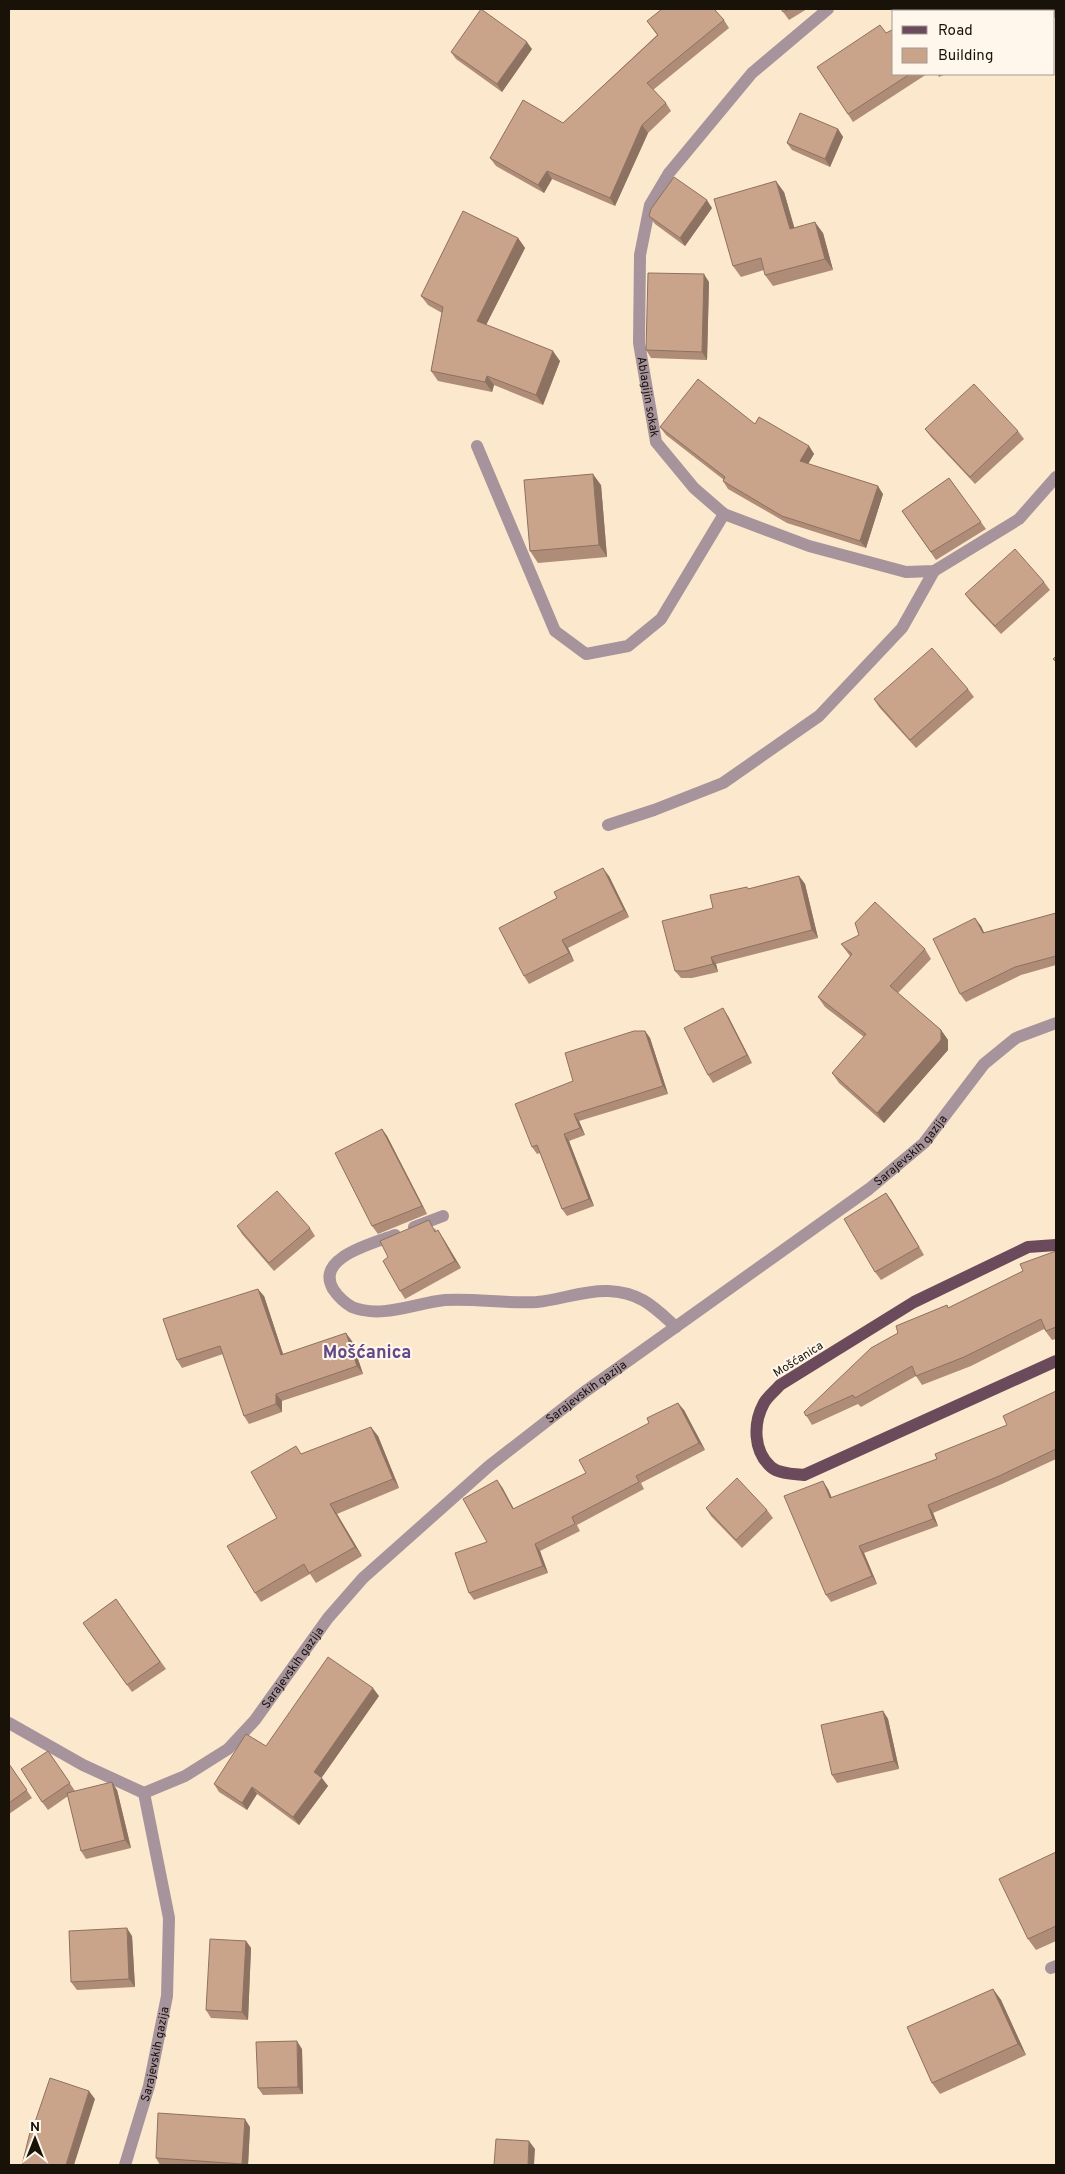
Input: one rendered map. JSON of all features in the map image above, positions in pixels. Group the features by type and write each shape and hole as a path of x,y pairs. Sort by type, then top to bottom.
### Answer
{"main road":[{"name":"Mošćanica","path":"1056,1244 1028,1247 914,1302 780,1385 764,1402 756,1424 758,1449 771,1468 788,1474 804,1475 1056,1361"}],"street":[{"name":"Ablagijin sokak","path":"828,9 752,73 676,165 650,205 640,255 640,343 656,442 694,488 724,514 809,546 906,572 934,571 1019,519 1056,478"},
{"path":"477,446 555,631 586,654 628,646 661,619 724,514"},
{"path":"608,825 654,810 723,783 819,716 902,628 934,571"},
{"name":"Sarajevskih gazija","path":"126,2165 149,2086 166,1996 168,1918 144,1793 185,1776 228,1749 255,1720 328,1618 363,1578 489,1466 583,1393 862,1195 924,1143 984,1064 1016,1038 1056,1023"},
{"path":"443,1216 340,1258 331,1270 329,1282 336,1294 351,1306 381,1312 447,1300 536,1302 607,1291 629,1294 645,1300 676,1327"},
{"path":"9,1723 83,1765 144,1793"}],"building":[{"path":"481,9 527,42 497,84 451,52"},
{"path":"662,9 714,9 724,20 647,83 666,103 642,125 610,198 547,171 538,185 490,158 523,100 563,123 658,35 647,21"},
{"path":"931,9 1052,9 1050,10 928,10"},
{"path":"880,25 886,33 892,30 892,75 908,75 848,114 817,67"},
{"path":"800,113 838,129 825,159 787,143"},
{"path":"674,177 707,200 680,238 649,216 651,209"},
{"path":"776,181 790,229 815,222 825,259 765,275 761,258 733,266 714,199"},
{"path":"463,211 518,238 477,321 553,351 536,395 487,376 485,382 431,371 443,307 421,296"},
{"path":"648,273 704,274 702,352 646,350"},
{"path":"698,379 755,424 759,417 809,446 800,461 878,486 860,541 782,516 723,481 725,477 660,427"},
{"path":"974,384 1018,431 970,477 925,429"},
{"path":"593,474 599,545 530,551 524,480"},
{"path":"949,478 981,522 931,552 902,511"},
{"path":"1015,549 1044,582 995,626 965,594"},
{"path":"932,648 968,689 910,740 874,699"},
{"path":"603,868 624,910 562,940 569,953 524,976 499,928 557,898 554,892"},
{"path":"799,876 812,930 711,957 713,964 686,971 675,971 662,921 713,908 710,895 747,887 748,889"},
{"path":"875,902 925,949 890,986 941,1030 941,1040 877,1113 832,1073 866,1034 818,997 852,954 841,944 859,935 855,923"},
{"path":"1056,913 1056,956 1015,967 960,994 933,939 975,918 983,933"},
{"path":"723,1008 747,1055 708,1075 684,1028"},
{"path":"634,1031 645,1031 663,1086 574,1114 580,1128 564,1134 589,1199 562,1209 537,1145 532,1147 515,1104 573,1081 565,1053"},
{"path":"382,1129 422,1206 372,1226 335,1153"},
{"path":"277,1191 310,1228 269,1263 237,1226"},
{"path":"886,1193 919,1247 875,1272 844,1219"},
{"path":"429,1220 435,1232 438,1230 455,1261 400,1291 383,1261 388,1257 380,1241"},
{"path":"1056,1251 1056,1327 1046,1331 1041,1319 964,1357 916,1376 912,1366 855,1398 853,1395 806,1416 804,1412 871,1348 898,1333 896,1326 947,1305 948,1308 1023,1271 1020,1264"},
{"path":"258,1289 281,1355 346,1333 357,1366 276,1394 276,1404 244,1416 220,1346 177,1360 163,1319"},
{"path":"1056,1391 1056,1449 997,1477 928,1505 933,1519 859,1546 872,1576 826,1595 784,1496 823,1481 830,1498 937,1459 935,1454 1007,1425 1003,1416"},
{"path":"678,1403 699,1443 636,1476 639,1482 572,1517 575,1524 535,1544 543,1566 469,1593 455,1553 487,1542 463,1499 497,1480 513,1509 586,1473 579,1460 649,1423 647,1418"},
{"path":"371,1427 393,1479 330,1504 355,1547 309,1573 304,1564 255,1593 227,1546 277,1518 251,1472 296,1446 301,1454"},
{"path":"737,1478 767,1510 736,1540 706,1508"},
{"path":"116,1599 160,1662 127,1685 83,1623"},
{"path":"328,1657 373,1688 314,1772 322,1778 293,1817 252,1787 242,1803 214,1784 246,1734 266,1746"},
{"path":"883,1711 894,1761 832,1775 821,1725"},
{"path":"48,1751 70,1783 42,1802 21,1769"},
{"path":"9,1764 27,1790 9,1803"},
{"path":"112,1782 125,1840 81,1851 67,1793"},
{"path":"1056,1852 1056,1926 1028,1939 999,1879"},
{"path":"127,1928 129,1979 71,1982 69,1931"},
{"path":"210,1939 246,1941 242,2012 206,2010"},
{"path":"993,1989 1018,2044 932,2083 907,2027"},
{"path":"297,2041 298,2087 258,2088 256,2042"},
{"path":"50,2078 89,2091 66,2165 22,2165 31,2128 33,2128"},
{"path":"158,2113 245,2119 242,2164 156,2158"},
{"path":"496,2139 529,2141 528,2165 494,2165"}],"district":[{"name":"Mošćanica","path":"367,1352"}]}
